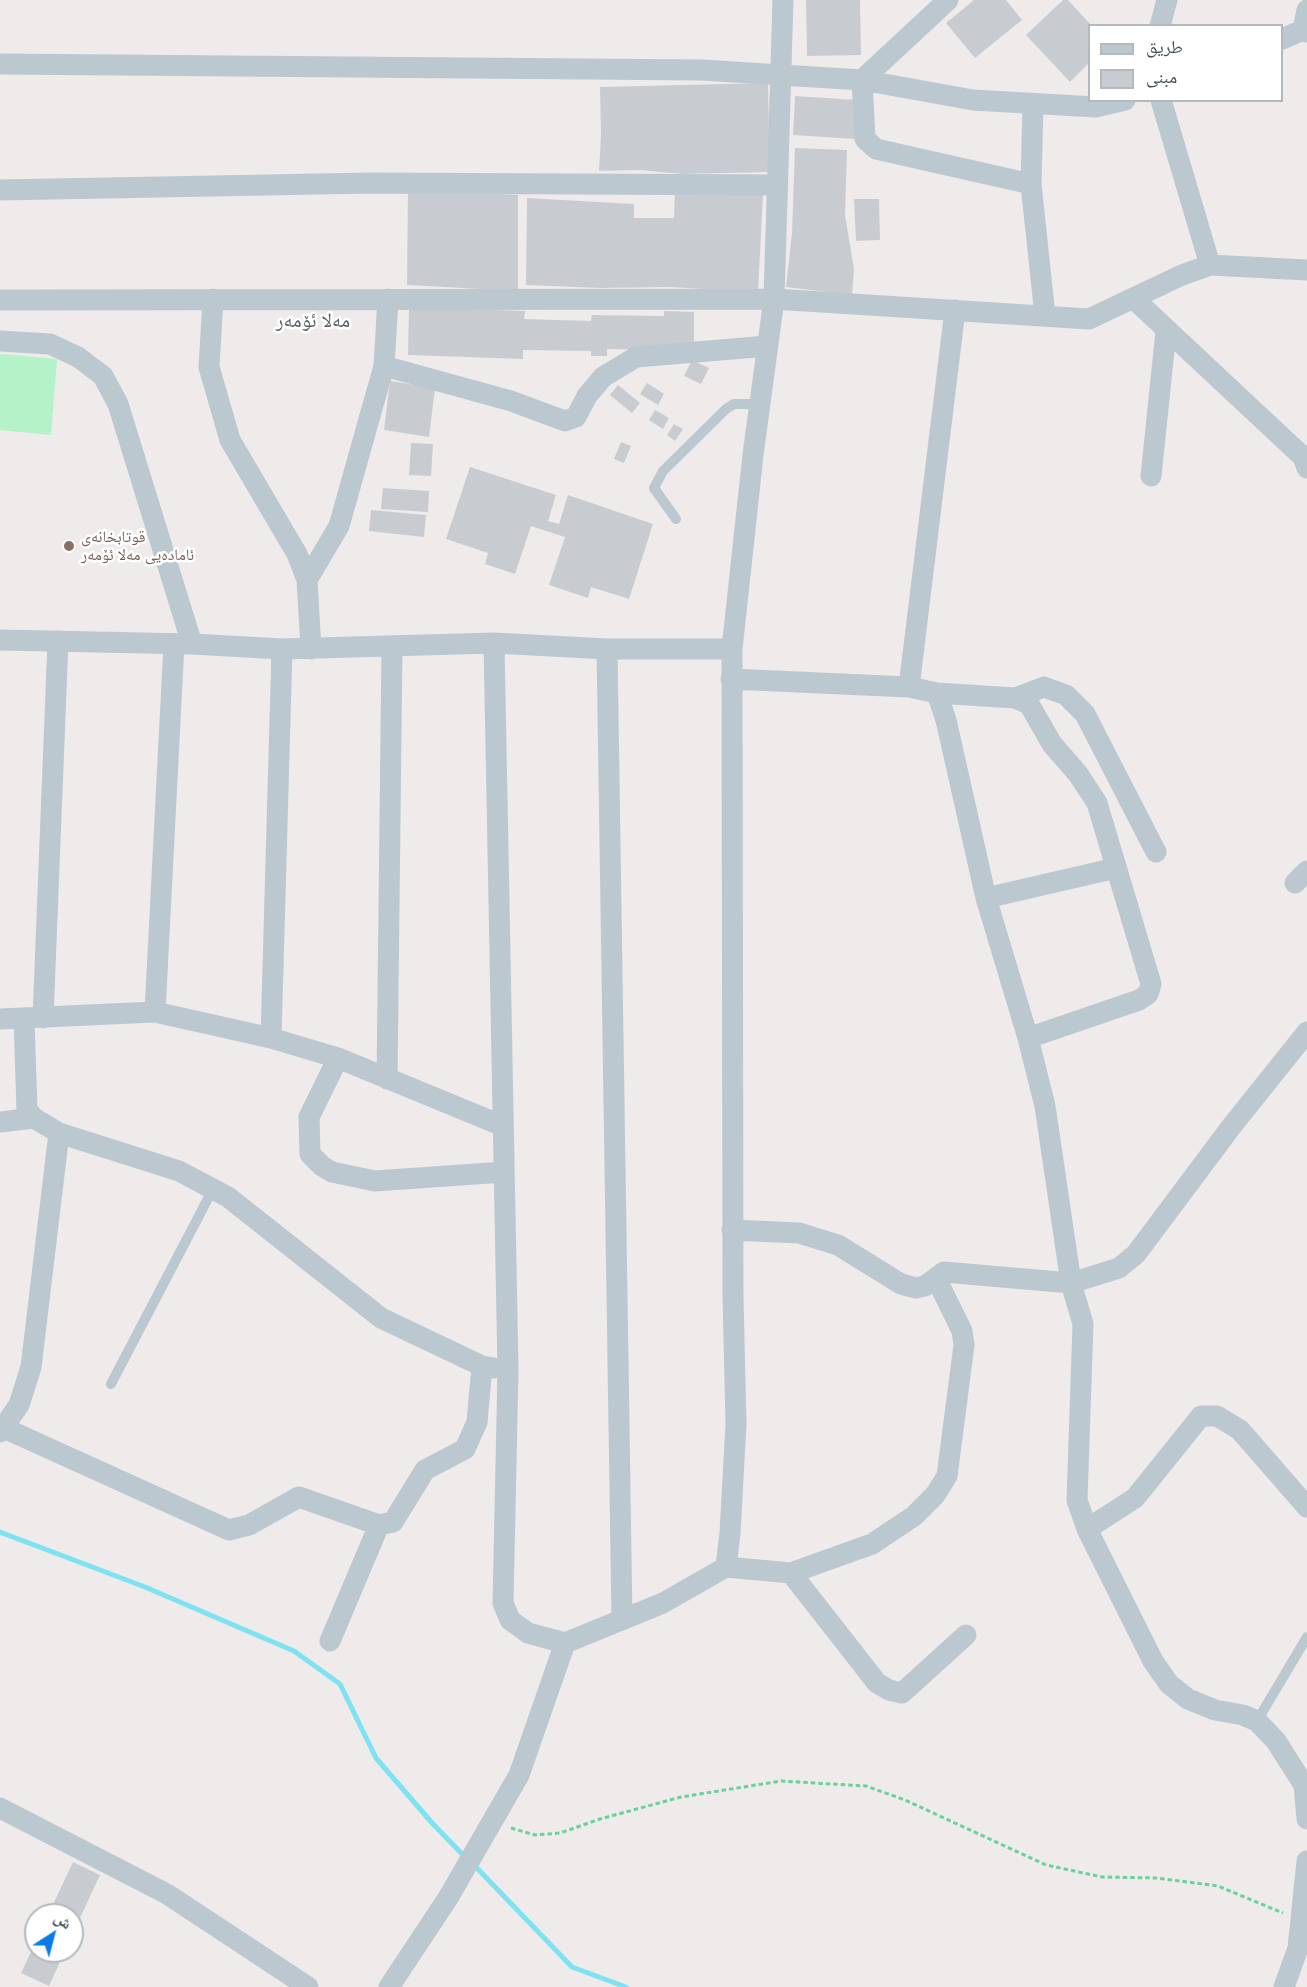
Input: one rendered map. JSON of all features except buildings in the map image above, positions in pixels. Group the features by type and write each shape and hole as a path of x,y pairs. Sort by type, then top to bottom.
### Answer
{"street":[{"path":"726,1567 736,1424 732,1230 732,649 774,299 783,0"},
{"path":"948,0 862,80 865,139 876,149 1031,184"},
{"path":"1161,24 1167,0"},
{"path":"1283,38 1306,24"},
{"path":"0,64 702,70 862,80 973,100 1096,107 1117,102"},
{"path":"1162,102 1210,265"},
{"path":"1033,104 1031,184 1045,316"},
{"path":"0,190 371,183 777,185"},
{"path":"0,300 774,299 1089,319 1182,275 1210,265 1307,270"},
{"path":"1133,298 1303,457 1307,468"},
{"path":"213,299 209,367 230,440 297,554 307,580 310,649"},
{"path":"307,580 339,526 384,366 388,299"},
{"path":"909,687 955,310"},
{"path":"1151,476 1166,331"},
{"path":"0,341 50,344 78,357 103,376 118,404 183,644 155,1012"},
{"path":"384,366 511,401 565,421 576,417 587,396 603,377 636,357 768,346"},
{"path":"0,640 183,644 282,649 494,643 607,648 732,649"},
{"path":"58,641 27,1110 34,1118 59,1133 179,1171 228,1197 381,1318 482,1366 508,1370"},
{"path":"494,643 508,1370 503,1603 510,1620 528,1634 565,1643 663,1603 726,1567 791,1573 872,1544 914,1516 935,1495 947,1476 964,1345 962,1331 936,1278"},
{"path":"387,1079 392,646"},
{"path":"607,648 622,1620"},
{"path":"271,1038 282,649"},
{"path":"731,679 909,687 938,693 1016,698 1029,704 1052,744 1078,774 1097,803 1150,984 1148,994 1139,1000 1028,1038"},
{"path":"1016,698 1044,687 1066,695 1085,714 1156,852"},
{"path":"938,693 986,898 1028,1038 1045,1106 1071,1283 1083,1324 1077,1500 1087,1529 1153,1660 1169,1684 1188,1699 1206,1707 1243,1715 1257,1721 1276,1741 1304,1785 1307,1818"},
{"path":"986,898 1116,868"},
{"path":"0,1019 155,1012 271,1038 338,1058 503,1126"},
{"path":"732,1230 799,1233 838,1245 901,1284 916,1288 926,1286 944,1272 1071,1283 1119,1268 1136,1254 1231,1127 1307,1032"},
{"path":"338,1058 309,1117 310,1154 322,1166 332,1172 375,1181 504,1172"},
{"path":"0,1122 34,1118"},
{"path":"59,1133 31,1367 19,1405 2,1430 229,1530 249,1525 299,1497 379,1525 393,1522 425,1470 465,1449 477,1422 482,1366"},
{"path":"1087,1529 1135,1498 1201,1416 1217,1416 1240,1430 1307,1507"},
{"path":"330,1641 379,1525"},
{"path":"791,1573 877,1683 889,1690 902,1693 966,1635"},
{"path":"389,1987 464,1872 519,1775 565,1643"},
{"path":"0,1808 167,1894 308,1987"},
{"path":"1284,1987 1298,1948 1307,1861"}],"lane":[{"path":"676,519 654,488 663,471 726,408 734,404 760,404"},
{"path":"111,1384 213,1189"},
{"path":"1257,1721 1307,1637"}],"path":[{"path":"492,1823 535,1835 560,1833 600,1819 681,1797 780,1781 866,1786 905,1800 1046,1865 1102,1876 1157,1878 1218,1886 1300,1922"}],"green space":[{"path":"0,354 57,359 51,435 0,430"}],"waterway":[{"path":"0,1532 145,1587 294,1651 340,1684 376,1758 465,1857"},
{"path":"474,1865 572,1967 626,1987"}],"place":[{"name":"قوتابخانەی ئامادەیی مەلا ئۆمەر","path":"69,546"}],"district":[{"name":"مەلا ئۆمەر","path":"313,321"}]}
